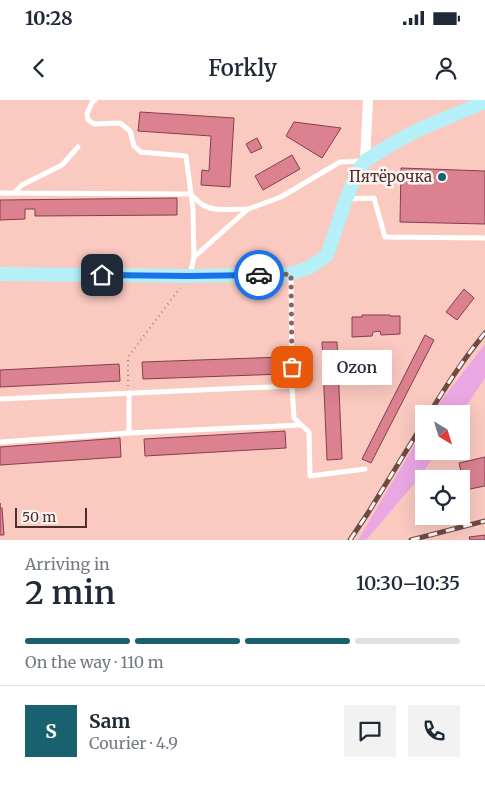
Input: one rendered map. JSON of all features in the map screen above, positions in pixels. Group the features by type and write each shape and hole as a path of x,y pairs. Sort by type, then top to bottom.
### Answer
{"main road":[{"path":"0,274 189,276 291,274 310,267 327,255 346,199 357,173 366,161 420,129 485,102"}],"street":[{"path":"366,161 368,100"}],"lane":[{"path":"94,100 87,113 88,120 94,124 120,124 130,131 134,146 141,152 186,156 193,209 194,257 189,276"},
{"path":"15,192 22,185 62,165 78,147"},
{"path":"0,193 190,194 211,208 248,209 281,197 340,162 366,161"},
{"path":"346,199 374,198 385,237 485,238"},
{"path":"194,257 248,209"},
{"path":"291,274 294,418 309,432 310,476 365,469"},
{"path":"0,399 292,386"},
{"path":"128,393 129,433"},
{"path":"0,442 129,433 300,425"}],"path":[{"path":"128,393 128,357 189,276"}],"shaded area":[{"path":"485,344 485,378 467,405 438,405"},
{"path":"415,444 415,460 431,460 425,470 415,470 415,483 366,540 358,540"}],"building":[{"path":"140,112 234,118 230,187 201,185 202,170 209,171 211,136 138,131"},
{"path":"294,122 341,128 322,158 286,136"},
{"path":"257,138 262,148 251,153 246,144"},
{"path":"292,155 300,169 263,190 255,176"},
{"path":"401,168 485,171 485,224 400,222"},
{"path":"177,198 177,215 35,216 35,209 25,209 25,219 0,220 0,200"},
{"path":"464,289 474,298 457,320 446,312"},
{"path":"362,315 400,316 400,334 381,335 380,331 373,332 372,336 352,337 352,317 362,317"},
{"path":"425,335 434,340 371,463 362,459"},
{"path":"322,342 337,342 342,459 327,460"},
{"path":"283,357 284,374 143,379 142,362"},
{"path":"119,364 120,381 0,387 0,370"},
{"path":"285,431 286,448 145,456 144,439"},
{"path":"120,438 121,457 0,465 0,447"},
{"path":"485,457 485,486 470,489 470,470 461,470 459,463"},
{"path":"0,508 2,508 4,535 0,535"},
{"path":"485,535 485,540 470,540 469,537"}],"railway":[{"path":"435,405 485,333"},
{"path":"350,540 415,437"},
{"path":"411,540 485,521"}],"way so far":[{"path":"259,275 291,274 292,367"}],"place":[{"name":"Пятёрочка","path":"442,177"},
{"name":"Ozon","path":"292,367"}],"route":[{"path":"102,275 259,275"}]}
